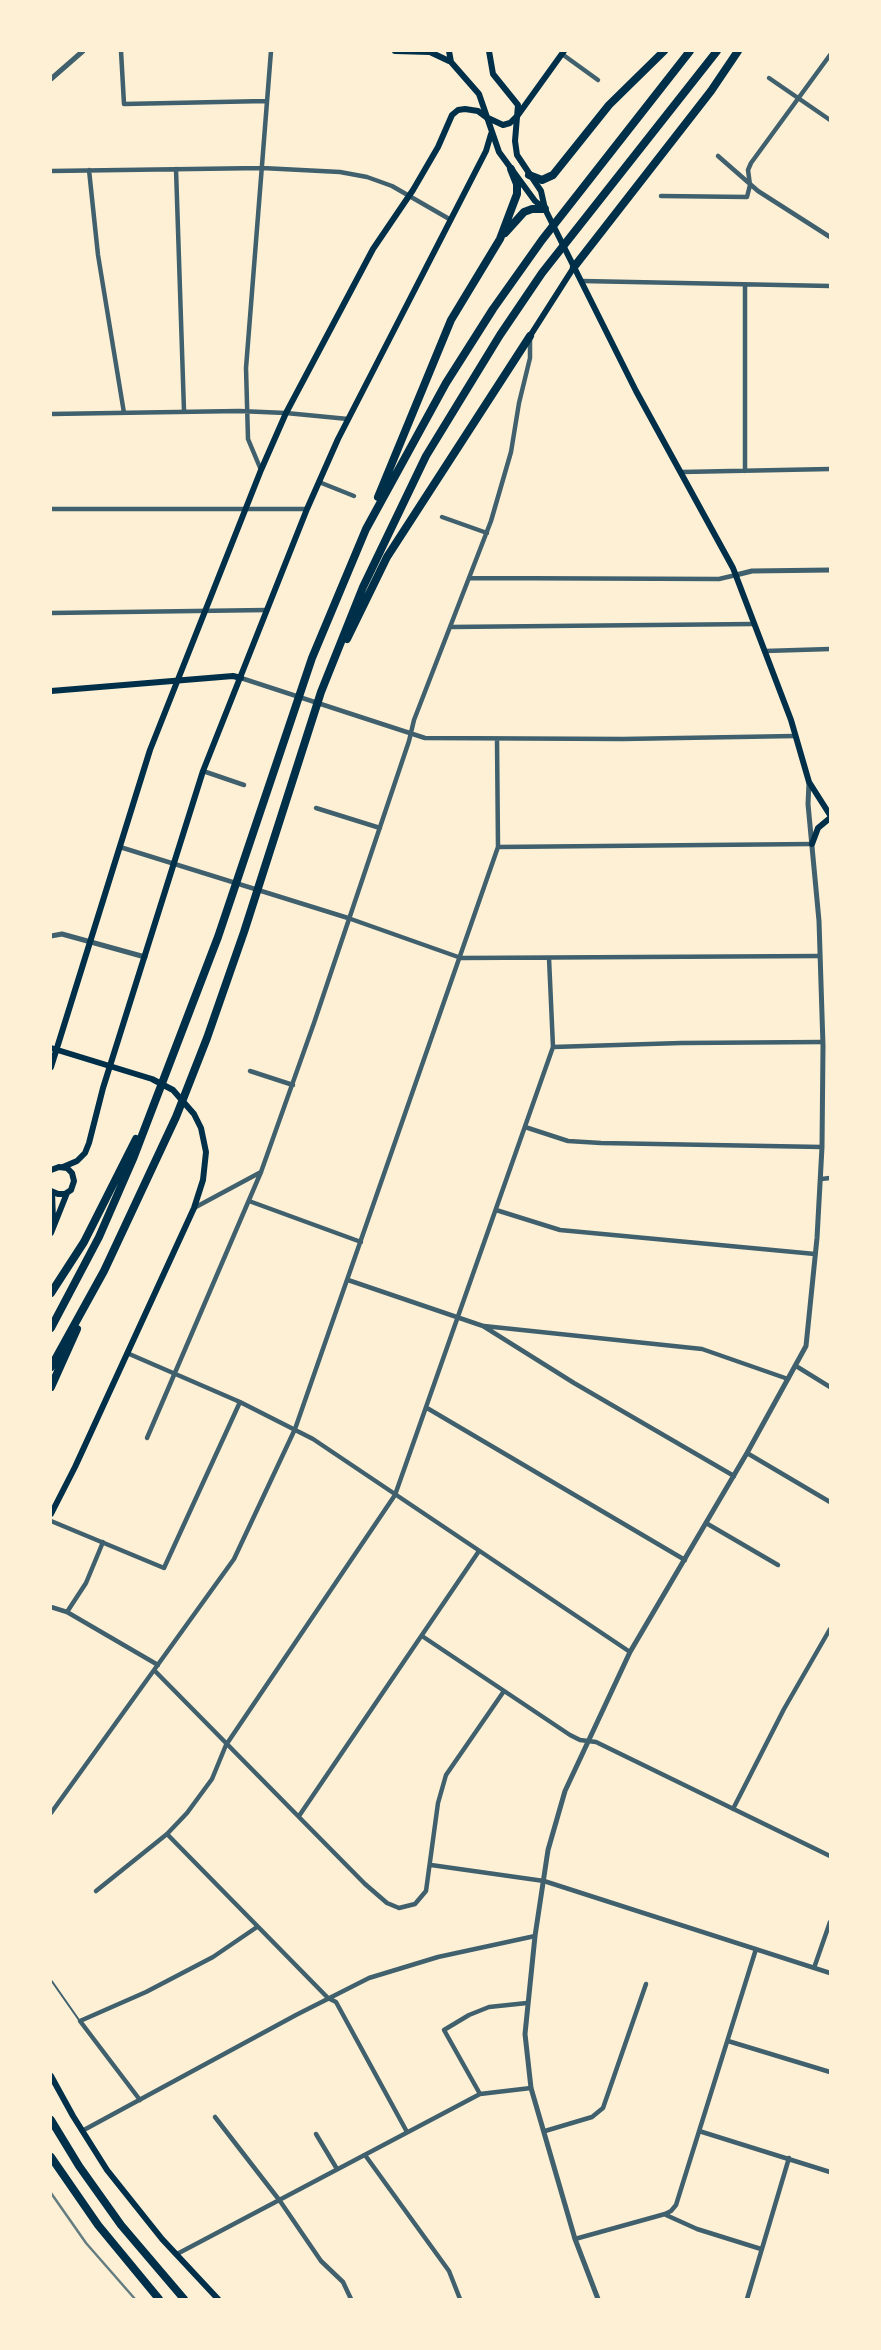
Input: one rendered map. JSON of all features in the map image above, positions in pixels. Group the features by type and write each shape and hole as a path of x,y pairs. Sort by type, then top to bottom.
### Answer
{"highway":[{"path":"529,175 542,180 553,175 609,106 664,51"},
{"path":"366,528 446,383 493,309 542,240 690,51"},
{"path":"51,1387 176,1117 221,998 321,692 363,587 394,520 459,399 542,273 717,51"},
{"path":"571,263 711,91 738,51"},
{"path":"500,239 517,194 517,184 511,169"},
{"path":"51,1328 104,1226 133,1159 233,894 302,687 451,320 500,239 524,212 545,209"},
{"path":"321,692 387,557 530,336"},
{"path":"51,1293 84,1242 153,1105"},
{"path":"51,1367 104,1271"},
{"path":"51,2120 108,2207 184,2299"},
{"path":"51,2157 98,2225 159,2299"}],"main road":[{"path":"395,51 430,52 451,62 479,94 499,152 524,182 535,201 545,209"},
{"path":"449,51 451,62"},
{"path":"489,51 493,74 517,101 515,149 520,162 542,194 545,209 630,379 736,575 795,736 808,782 830,817 818,828 812,844"},
{"path":"51,1068 53,1049 90,941 149,750 286,412 373,248 409,196 438,147 452,115 465,109 478,111 494,123 510,123 563,52"},
{"path":"55,1167 77,1161 85,1153 203,771 307,509 348,419 451,220 491,134"},
{"path":"530,336 571,263"},
{"path":"51,691 233,676 241,678"},
{"path":"51,1514 194,1208 206,1161 203,1136 194,1114 181,1097 164,1085 53,1049"},
{"path":"52,1229 74,1179 70,1170 55,1167"},
{"path":"52,1229 51,1191 58,1194 67,1192"},
{"path":"51,2076 82,2131 126,2194 218,2299"}],"street":[{"path":"51,79 83,51"},
{"path":"121,51 124,104 266,101"},
{"path":"261,470 248,439 246,368 271,51"},
{"path":"563,52 598,80"},
{"path":"661,197 747,197 750,185 748,170 751,163 830,55"},
{"path":"769,78 830,120"},
{"path":"718,156 750,185 830,237"},
{"path":"51,171 262,168 329,171 367,177 392,186 451,220"},
{"path":"176,169 184,411"},
{"path":"89,170 98,255 124,413"},
{"path":"581,281 830,286"},
{"path":"745,285 745,471"},
{"path":"147,1438 261,1172 380,828 414,720 487,533 511,452 530,358 530,336"},
{"path":"51,414 246,411 286,412 348,419"},
{"path":"682,472 830,469"},
{"path":"319,482 354,496"},
{"path":"51,509 307,509"},
{"path":"442,517 487,533"},
{"path":"470,578 719,579 752,571 830,570"},
{"path":"51,614 267,610"},
{"path":"450,627 755,624"},
{"path":"765,651 830,649"},
{"path":"241,678 411,734 434,739 795,736"},
{"path":"51,1813 234,1559 295,1429 498,847 497,739"},
{"path":"203,771 244,785"},
{"path":"598,2299 575,2239 531,2088 525,2034 535,1936 554,1823 565,1791 630,1651 734,1476 806,1346 816,1254 822,1147 820,956 807,804 808,782"},
{"path":"316,808 380,828"},
{"path":"498,847 812,844"},
{"path":"120,846 348,918 461,958 820,956"},
{"path":"51,936 62,934 145,957"},
{"path":"96,1891 167,1834 187,1813 212,1779 226,1745 395,1495 553,1047 549,958"},
{"path":"553,1047 822,1042"},
{"path":"250,1071 293,1085"},
{"path":"525,1127 568,1140 601,1143 822,1147"},
{"path":"194,1208 261,1172"},
{"path":"821,1179 830,1178"},
{"path":"249,1201 361,1242"},
{"path":"496,1210 560,1230 816,1254"},
{"path":"348,1280 483,1326 734,1476"},
{"path":"483,1326 702,1349 788,1379"},
{"path":"127,1353 295,1429 630,1651"},
{"path":"796,1366 830,1387"},
{"path":"51,1521 164,1568 240,1402"},
{"path":"427,1408 685,1560"},
{"path":"747,1453 830,1503"},
{"path":"706,1523 778,1565"},
{"path":"68,1612 86,1583 103,1542"},
{"path":"299,1816 479,1551"},
{"path":"51,1607 68,1612 156,1667 226,1745 379,1898 395,1908 410,1906 420,1900 426,1891 438,1802 446,1774 504,1691"},
{"path":"733,1808 784,1709 830,1629"},
{"path":"422,1636 570,1735 596,1742 830,1856"},
{"path":"167,1834 328,1998 336,2002 407,2132"},
{"path":"431,1864 544,1881 830,1973"},
{"path":"814,1968 830,1922"},
{"path":"140,2100 80,2021 124,2003 202,1963 257,1927"},
{"path":"82,2131 369,1978 393,1969 535,1936"},
{"path":"575,2239 665,2214 676,2205 756,1949"},
{"path":"545,2131 592,2117 603,2108 646,1984"},
{"path":"480,2094 444,2030 489,2007 527,2003"},
{"path":"728,2041 830,2073"},
{"path":"177,2255 480,2094 531,2088"},
{"path":"215,2117 332,2274 343,2282 351,2299"},
{"path":"699,2131 830,2172"},
{"path":"316,2134 337,2169"},
{"path":"365,2155 449,2271 460,2299"},
{"path":"747,2299 789,2158"},
{"path":"665,2214 697,2230 761,2249"}],"lane":[{"path":"51,1980 80,2021"}],"railway":[{"path":"51,2193 86,2243 135,2299"}]}
